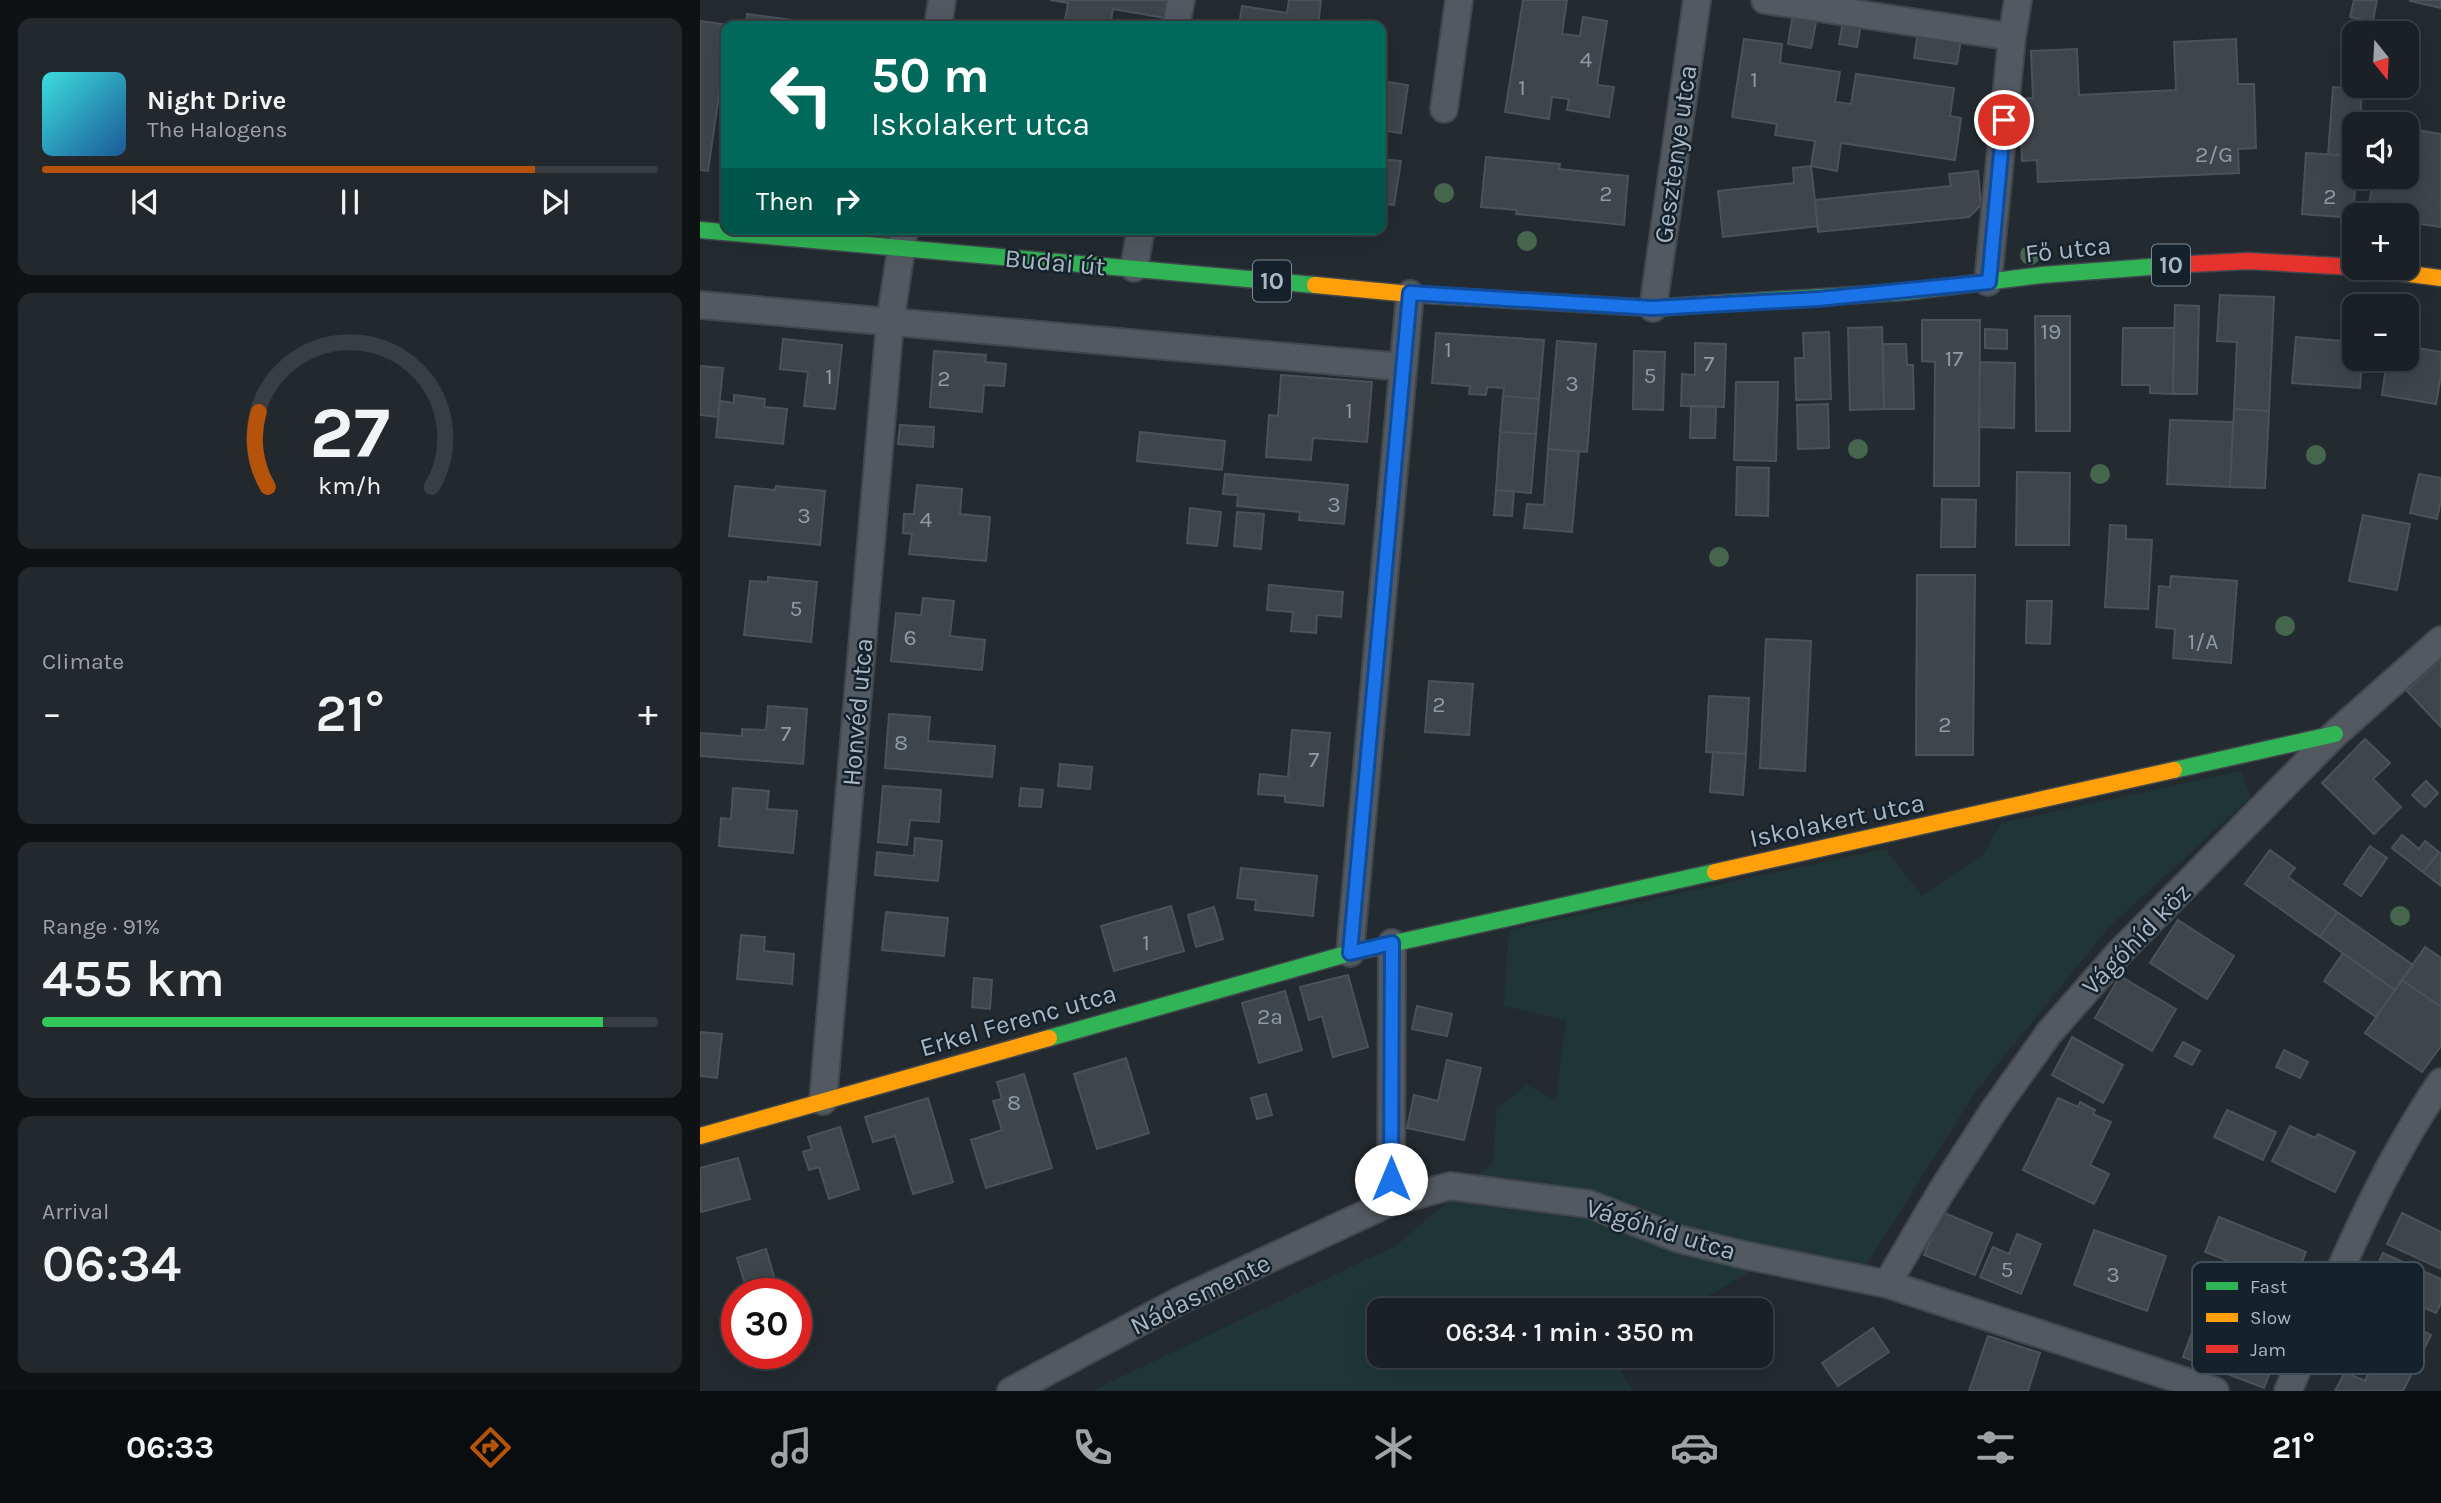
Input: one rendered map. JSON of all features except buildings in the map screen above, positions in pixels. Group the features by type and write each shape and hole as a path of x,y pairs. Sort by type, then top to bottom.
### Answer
{"main road":[{"name":"Budai út","path":"700,230 721,231"},
{"name":"Budai út","path":"812,235 902,239 1134,268 1410,293"},
{"name":"Fő utca","path":"1410,293 1653,308 1818,299 2146,266 2249,261 2342,266"},
{"path":"2419,275 2441,278"},
{"name":"Iskolakert utca","path":"1350,953 2334,734"},
{"name":"Erkel Ferenc utca","path":"700,1136 1350,953"}],"street":[{"path":"939,21 942,0"},
{"path":"1177,21 1181,0"},
{"path":"1444,109 1459,0"},
{"name":"Gesztenye utca","path":"1653,308 1697,0"},
{"path":"1765,0 2012,37"},
{"path":"1989,282 2012,37 2018,0"},
{"path":"1134,268 1140,235"},
{"name":"Honvéd utca","path":"823,1101 891,322 902,239"},
{"path":"1350,953 1410,293"},
{"path":"700,305 1402,367"},
{"name":"Vágóhíd köz","path":"1886,1284 1964,1157 2049,1033 2120,952 2334,734 2441,640"},
{"path":"1391,1202 1392,943"},
{"path":"2344,1262 2386,1175 2441,1082"},
{"name":"Vágóhíd utca","path":"1391,1202 1450,1186 1589,1204 1679,1239 1886,1284 2215,1391"},
{"name":"Nádasmente","path":"1011,1391 1181,1300 1391,1202"},
{"path":"2288,1391 2295,1374"}],"green space":[{"path":"2241,771 2251,797 2108,928 1974,1094 1853,1286 1756,1268 1705,1298 1367,1298 1367,1368 1619,1368 1633,1391 1092,1391 1397,1245 1493,1163 1497,1108 1527,1085 1556,1101 1566,1020 1504,1006 1509,930 1885,849 1922,896 1983,855 2001,823"}],"traffic: fast":[{"path":"700,230 721,232"},
{"path":"756,235 1315,285"},
{"path":"1725,303 1904,292 2042,275 2189,264"},
{"path":"2174,770 2335,734"},
{"path":"1049,1038 1350,953 1715,872"}],"traffic: slow":[{"path":"2419,275 2441,278"},
{"path":"1315,285 1410,294 1653,308 1725,303"},
{"path":"1715,872 2174,770"},
{"path":"700,1136 1049,1038"}],"traffic: jam":[{"path":"2189,264 2249,261 2342,266"}],"route":[{"path":"1391,1179 1392,943 1350,953 1410,293 1653,308 1818,299 1989,282 2004,120"}]}
